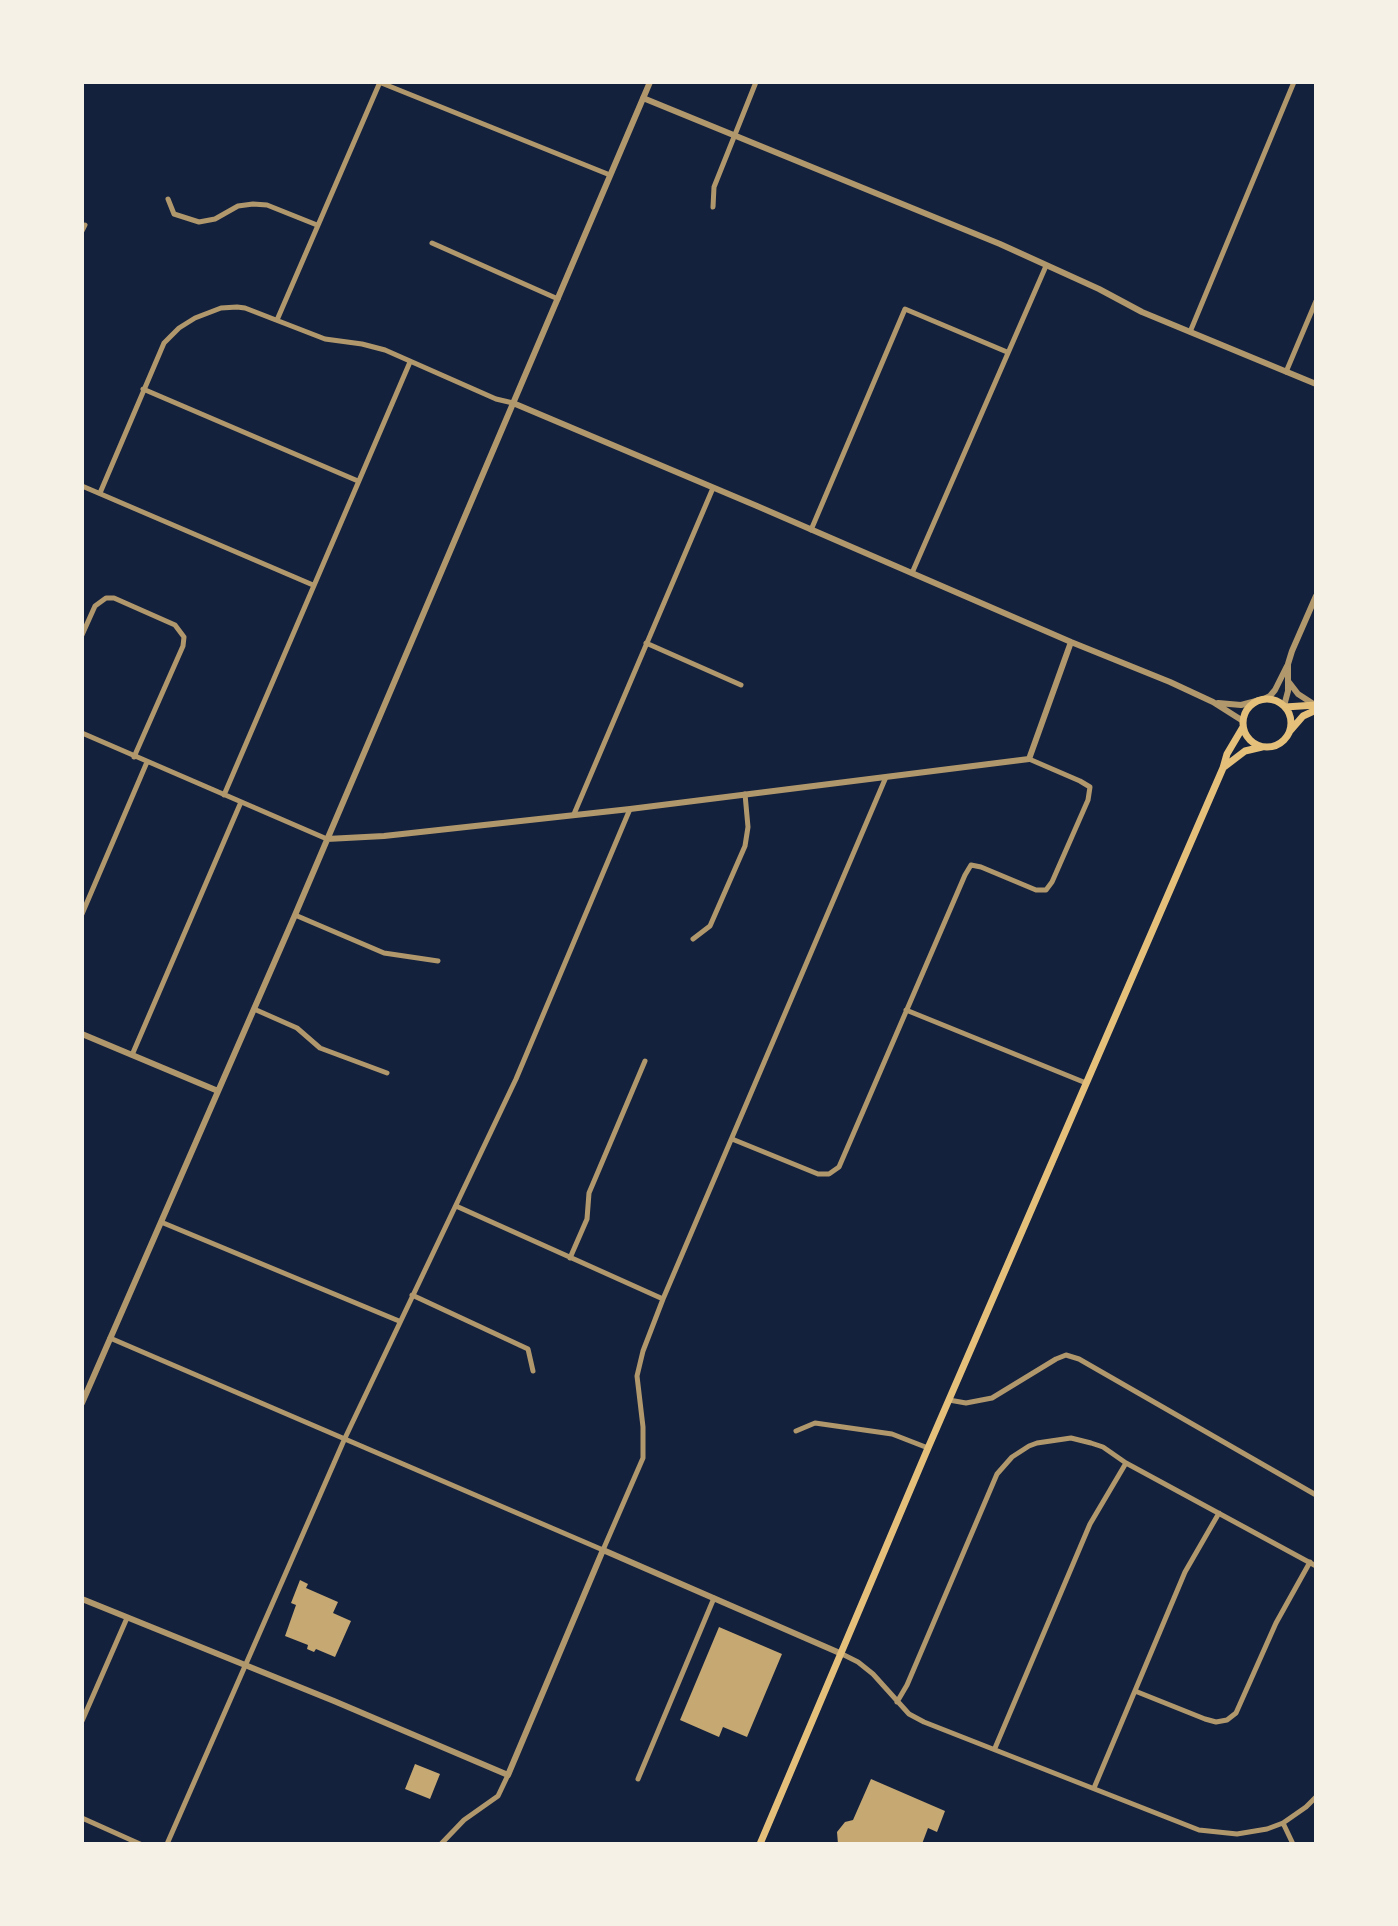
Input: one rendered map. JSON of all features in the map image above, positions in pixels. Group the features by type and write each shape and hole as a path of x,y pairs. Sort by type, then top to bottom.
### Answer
{"main road":[{"path":"760,1844 928,1448 1249,707 1262,699 1278,702 1285,707 1291,719 1289,732"},
{"path":"1285,707 1315,705"},
{"path":"1223,768 1245,751 1281,743 1303,716 1316,710"},
{"path":"1243,724 1249,740 1262,747"}],"street":[{"path":"277,320 379,82 610,175"},
{"path":"82,1403 295,915 650,82"},
{"path":"713,207 713,187 756,82"},
{"path":"1190,332 1294,82"},
{"path":"643,99 1000,244 1099,289 1142,312 1316,384"},
{"path":"168,199 174,214 199,222 215,219 238,206 253,204 267,205 317,225"},
{"path":"432,243 558,299"},
{"path":"912,573 1046,266"},
{"path":"1286,372 1316,301"},
{"path":"100,494 164,343 178,328 195,318 221,308 237,307 326,339 362,344 385,351 496,399 513,403 1213,702 1243,724"},
{"path":"811,530 905,309 1007,352"},
{"path":"224,795 410,362"},
{"path":"143,389 358,481"},
{"path":"82,486 313,585"},
{"path":"573,814 713,488"},
{"path":"1213,702 1241,705 1262,699 1275,690 1316,596"},
{"path":"82,635 95,606 106,598 114,598 175,625 184,637 183,646 134,757"},
{"path":"1029,759 1071,642"},
{"path":"646,643 741,685"},
{"path":"1285,707 1288,664"},
{"path":"1288,679 1298,694 1315,705"},
{"path":"82,733 327,839 384,836 630,809 1029,759 1080,780 1090,787 1088,800 1046,890 1037,890 971,865 838,1167 829,1174 818,1174 732,1139"},
{"path":"82,914 147,762"},
{"path":"441,1844 464,1820 498,1796 643,1458 643,1427 636,1376 639,1362 663,1299 886,777"},
{"path":"694,939 710,926 745,846 748,827 745,794"},
{"path":"132,1055 241,802"},
{"path":"167,1844 345,1438 516,1079 630,809"},
{"path":"295,915 384,953 438,961"},
{"path":"254,1009 297,1028 320,1048 387,1073"},
{"path":"906,1010 1086,1083"},
{"path":"82,1034 218,1091"},
{"path":"570,1258 587,1219 589,1193 645,1061"},
{"path":"456,1206 663,1299"},
{"path":"161,1222 399,1321"},
{"path":"412,1296 528,1349 533,1371"},
{"path":"110,1338 842,1654 873,1674 909,1714 924,1721 1209,1832 1237,1834 1267,1829 1283,1823 1316,1797"},
{"path":"949,1400 975,1403 992,1398 1066,1355 1079,1359 1316,1495"},
{"path":"796,1431 816,1423 892,1434 928,1448"},
{"path":"897,1702 907,1685 997,1474 1028,1446 1071,1438 1103,1447 1126,1463 1313,1564 1276,1623 1236,1713 1227,1720 1216,1722 1205,1719 1135,1691"},
{"path":"995,1748 1090,1524 1126,1463"},
{"path":"1094,1788 1185,1572 1219,1513"},
{"path":"638,1779 713,1598"},
{"path":"82,1599 508,1775"},
{"path":"82,1721 127,1618"},
{"path":"82,1818 140,1844"},
{"path":"1283,1823 1293,1844"}],"building":[{"path":"300,1580 308,1584 306,1588 338,1602 333,1613 351,1621 335,1657 316,1649 314,1652 307,1649 308,1645 285,1636 296,1605 291,1603"},
{"path":"719,1627 782,1654 747,1737 723,1727 719,1737 680,1720"},
{"path":"415,1764 440,1774 430,1799 405,1789"},
{"path":"871,1779 945,1811 937,1832 928,1828 922,1844 838,1844 837,1832 845,1822 853,1820"}]}
